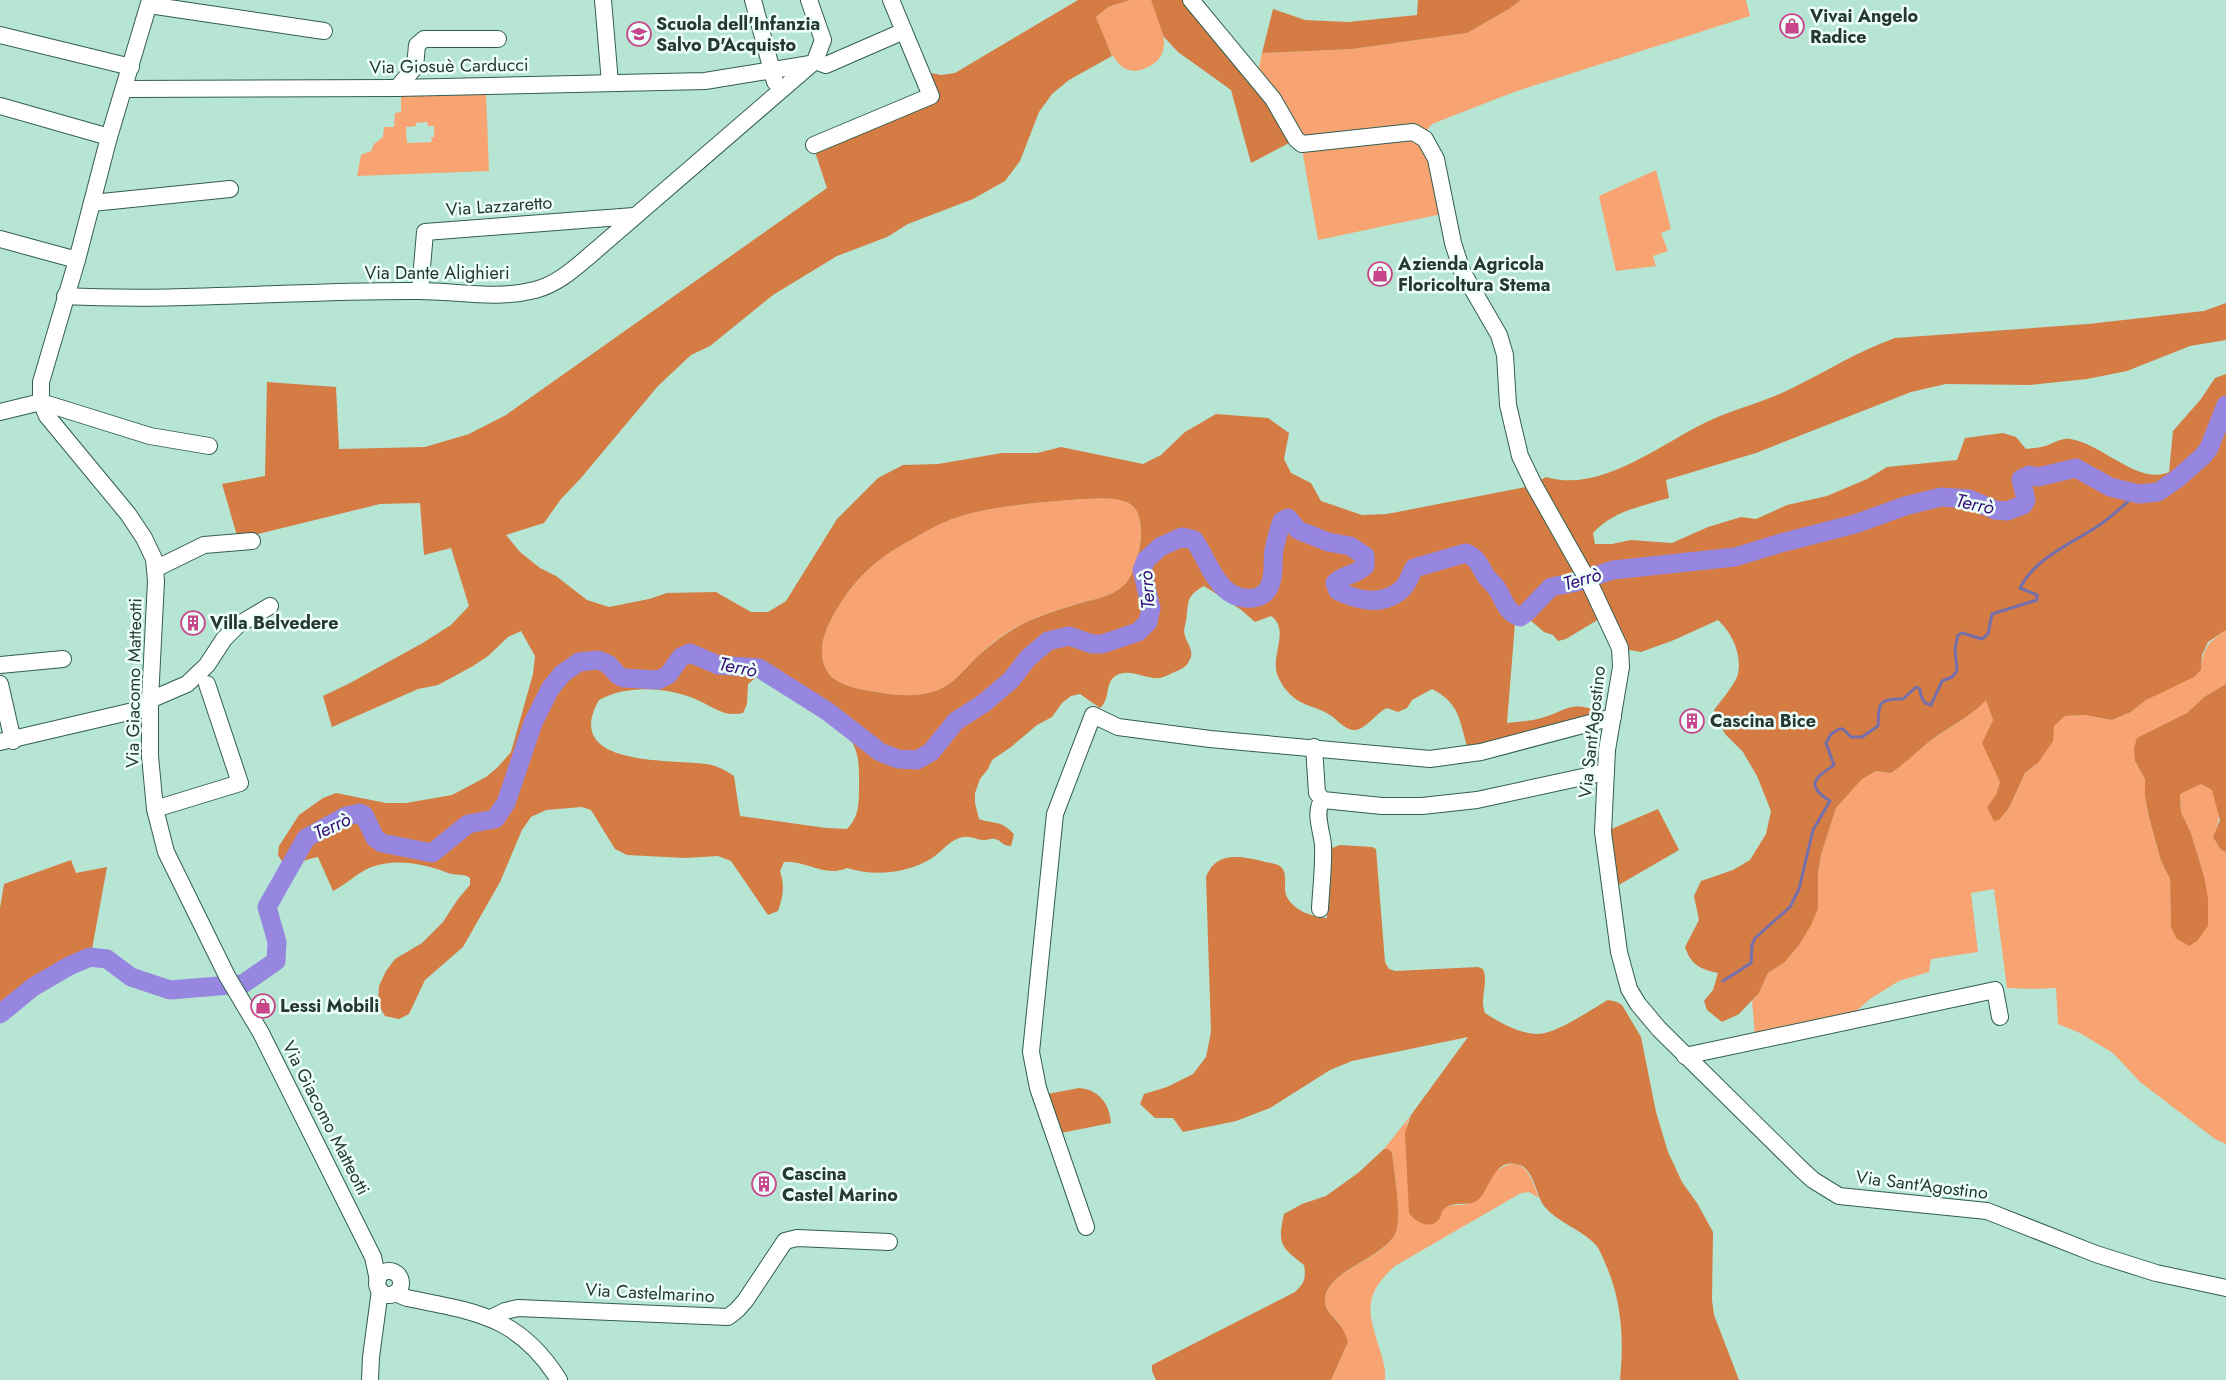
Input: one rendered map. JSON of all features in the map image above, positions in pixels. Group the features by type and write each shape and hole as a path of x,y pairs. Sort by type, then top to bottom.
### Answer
{"street":[{"path":"603,0 610,82"},
{"path":"752,0 778,91"},
{"path":"809,0 823,40 813,62"},
{"path":"814,145 931,96 891,0"},
{"name":"Via Sant'Agostino","path":"1191,0 1272,99 1296,139 1302,144 1413,132 1424,139 1436,159 1453,243 1462,270 1500,334 1505,355 1508,405 1520,456 1534,485 1591,586 1620,648 1621,667 1607,750 1603,832 1619,952 1626,980 1638,1004 1685,1056 1800,1169 1839,1196 1987,1211 2096,1254 2156,1273 2226,1288"},
{"path":"150,2 324,31"},
{"name":"Via Giacomo Matteotti","path":"150,2 109,137 77,260 41,382 41,402 52,424 133,521 149,547 155,568 150,700 151,769 160,836 170,863 227,976 261,1033 373,1258 389,1285 408,1292 421,1301 491,1318 520,1334 540,1354 558,1380"},
{"name":"Via Giosuè Carducci","path":"125,89 398,88 705,81 772,71 813,62 826,64 904,31"},
{"path":"0,35 131,67"},
{"path":"398,88 415,67 417,45 424,40 498,39"},
{"name":"Via Dante Alighieri","path":"65,296 124,299 420,291 478,296 512,294 536,290 566,275 813,62"},
{"path":"0,106 109,137"},
{"path":"92,203 230,189"},
{"name":"Via Lazzaretto","path":"420,291 425,232 634,216"},
{"path":"0,239 77,260"},
{"path":"0,412 41,402 150,436 209,446"},
{"path":"155,568 204,545 252,540"},
{"path":"0,684 6,741 134,711 150,700 187,684 207,665 224,639 238,625 270,606"},
{"path":"0,665 64,659"},
{"path":"155,809 240,783 207,684"},
{"path":"1086,1227 1038,1088 1031,1052 1055,814 1092,715 1118,727 1210,739 1430,759 1481,752 1612,716"},
{"path":"1314,747 1317,793 1323,800 1382,806 1422,806 1476,800 1606,772"},
{"path":"1320,909 1323,846 1318,811 1319,804 1323,800"},
{"path":"1685,1056 1995,990 2000,1017"},
{"name":"Via Castelmarino","path":"491,1318 505,1311 518,1308 728,1317 745,1302 785,1241 797,1238 889,1242"},
{"path":"370,1380 377,1314 389,1285"}],"shaded area":[{"path":"1078,0 1130,0 1108,7 1096,17 1112,56 1069,80 1052,94 1039,112 1020,161 1005,181 973,199 908,224 887,237 837,256 773,295 710,346 691,355 658,386 561,499 544,523 506,535 520,552 587,600 609,607 649,599 667,593 716,592 751,612 768,612 786,601 837,519 878,478 903,465 938,464 1002,453 1037,453 1061,447 1143,464 1161,455 1185,432 1216,414 1268,418 1289,433 1284,459 1291,473 1311,483 1321,501 1362,515 1387,514 1526,487 1573,566 1599,619 1566,639 1558,641 1553,635 1544,632 1530,620 1522,620 1515,623 1507,723 1538,719 1574,707 1590,708 1600,712 1468,749 1458,714 1454,707 1442,695 1432,689 1412,700 1407,708 1398,712 1387,708 1360,729 1348,729 1325,712 1296,699 1283,686 1276,667 1280,635 1279,628 1271,616 1255,622 1240,609 1204,586 1194,593 1189,600 1184,632 1191,658 1184,667 1160,678 1131,673 1119,674 1111,680 1105,701 1100,708 1080,694 1071,696 1062,703 1052,717 1037,725 992,760 980,779 975,793 975,803 979,819 1001,824 1014,834 1011,846 994,839 959,838 923,863 902,870 880,873 847,868 831,871 792,862 784,862 780,871 783,886 780,906 778,911 768,915 731,861 718,856 685,858 627,855 615,849 591,810 582,807 546,810 531,817 522,830 500,882 463,947 425,980 409,1014 399,1019 385,1016 378,1004 379,986 386,971 395,959 422,943 443,922 470,885 470,878 417,864 385,864 365,870 333,891 318,857 285,866 278,855 279,846 299,815 323,798 336,793 386,803 406,803 452,795 486,777 511,752 533,674 535,656 521,631 508,637 488,656 473,666 438,685 418,689 332,727 323,696 421,644 451,625 469,606 451,548 424,555 420,503 380,504 238,539 222,484 265,476 267,382 336,387 339,449 425,447 469,434 506,415 827,188 815,152 937,90 931,73 941,75 955,73","holes":["1106,498 1125,501 1136,510 1140,520 1141,531 1138,556 1130,577 1120,588 1103,597 1051,612 1020,625 1001,637 979,655 948,685 935,691 911,695 894,695 848,686 832,678 829,674 825,667 822,652 822,645 829,623 857,581 886,555 936,526 968,514 1016,505","758,676 823,715 845,733 852,742 859,764 859,799 858,810 854,820 847,829 826,828 740,816 734,776 724,770 713,765 646,759 625,755 607,748 595,738 591,722 599,700 610,695 633,690 658,690 682,694 717,710 736,714 743,713 747,704 748,684"]},
{"path":"1130,0 1151,0 1164,40 1164,49 1160,57 1153,64 1139,71 1125,68 1116,60 1109,49 1096,17 1108,7"},
{"path":"1151,0 1188,0 1268,102 1293,141 1251,163 1231,90 1178,52 1164,37"},
{"path":"1418,0 1521,0 1467,33 1352,49 1262,53 1273,9 1305,20 1348,22 1417,15"},
{"path":"1521,0 1746,0 1750,16 1514,92 1432,124 1425,133 1305,138 1258,72 1262,53 1352,49 1467,33"},
{"path":"486,93 489,171 357,176 361,155 371,151 374,144 383,137 384,127 394,127 395,113 401,112 401,94","holes":["427,122 428,126 434,126 434,137 431,137 432,142 407,143 406,127 416,126 416,123"]},
{"path":"1411,138 1421,143 1429,156 1442,214 1318,240 1302,149"},
{"path":"1656,170 1671,229 1661,233 1668,251 1653,256 1656,266 1616,271 1599,196"},
{"path":"2226,303 2226,340 2190,346 2127,371 2087,379 2030,385 1946,384 1911,392 1756,453 1666,480 1669,498 1619,514 1593,533 1595,544 1612,544 1631,540 1672,543 1708,527 1741,517 1756,519 1787,505 1827,496 1867,479 1887,467 1957,460 1965,438 2003,433 2016,437 2026,449 2043,447 2064,439 2070,439 2082,442 2133,469 2145,473 2157,475 2169,472 2173,431 2201,399 2215,378 2226,374 2226,630 2208,642 2202,655 2201,670 2194,677 2146,700 2131,712 2112,720 2085,715 2065,716 2054,726 2053,741 2038,763 2025,773 2009,808 1999,820 1994,821 1987,807 1996,795 2000,782 1982,743 1993,720 1986,700 1972,713 1931,740 1891,773 1876,771 1862,779 1836,808 1821,855 1818,873 1818,909 1811,925 1799,945 1785,962 1768,973 1759,993 1739,1014 1722,1022 1707,1010 1704,1001 1713,990 1718,973 1706,970 1693,962 1685,947 1699,920 1694,896 1701,881 1733,870 1750,860 1766,834 1771,811 1757,776 1743,752 1725,734 1714,710 1737,678 1739,659 1735,644 1728,631 1718,620 1674,640 1641,652 1624,649 1539,481 1546,477 1567,480 1589,478 1610,472 1631,463 1711,420 1782,393 1866,350 1895,338 2088,324 2204,311"},
{"path":"1106,498 1125,501 1136,510 1140,520 1141,531 1138,556 1130,577 1119,589 1107,595 1032,619 1020,625 990,645 948,685 935,691 911,695 894,695 848,686 832,678 829,674 823,659 822,645 829,623 857,581 886,555 936,526 968,514 1016,505"},
{"path":"2226,630 2226,684 2204,697 2187,713 2138,738 2135,761 2145,779 2145,797 2149,817 2161,861 2170,879 2171,927 2204,876 2191,833 2181,812 2180,793 2201,784 2212,790 2218,801 2219,814 2213,837 2221,850 2226,852 2226,1144 2215,1139 2140,1082 2113,1053 2080,1033 2058,1024 2056,988 2007,988 1994,889 1971,893 1978,952 1931,959 1929,972 1899,981 1870,999 1854,1013 1755,1036 1752,1001 1759,993 1768,973 1785,962 1799,945 1818,909 1818,873 1821,855 1836,808 1861,779 1876,771 1891,773 1920,749 1972,712 1986,699 1993,720 1983,743 2000,782 1996,795 1999,820 2009,808 2025,773 2038,763 2053,726 2065,716 2085,715 2112,720 2131,712 2146,700 2201,670 2203,656 2208,646"},
{"path":"2226,684 2226,852 2221,850 2213,837 2220,820 2212,790 2201,784 2180,794 2181,812 2191,833 2204,876 2208,899 2208,926 2197,941 2189,946 2176,938 2171,927 2170,879 2161,861 2145,797 2145,779 2135,761 2134,748 2137,738 2187,713 2204,697"},
{"path":"1658,809 1679,850 1617,886 1609,830"},
{"path":"1340,845 1372,847 1376,849 1385,962 1389,969 1395,971 1478,967 1483,969 1485,974 1483,1007 1485,1013 1510,1027 1531,1034 1555,1030 1608,1000 1622,1005 1641,1037 1656,1112 1668,1152 1682,1182 1697,1203 1713,1232 1712,1300 1714,1315 1739,1380 1620,1380 1622,1336 1619,1307 1616,1293 1601,1254 1590,1239 1556,1217 1544,1206 1532,1177 1520,1165 1512,1163 1499,1169 1480,1198 1472,1203 1449,1206 1442,1211 1440,1218 1433,1224 1428,1225 1419,1222 1409,1213 1405,1133 1411,1115 1468,1037 1352,1061 1330,1070 1270,1108 1236,1121 1183,1132 1173,1118 1155,1118 1140,1104 1144,1094 1167,1087 1193,1074 1206,1057 1211,1032 1206,877 1210,869 1222,859 1230,857 1245,858 1277,865 1281,867 1285,874 1285,890 1290,902 1299,910 1327,918 1330,853 1332,848"},
{"path":"71,860 76,873 107,867 90,960 69,970 0,1022 0,908 4,884"},
{"path":"1079,1088 1093,1092 1102,1099 1106,1104 1111,1123 1056,1134 1042,1095"},
{"path":"1411,1115 1407,1124 1440,1217 1442,1211 1448,1206 1467,1204 1476,1200 1496,1171 1512,1164 1519,1165 1528,1173 1539,1198 1529,1192 1521,1193 1395,1266 1377,1286 1371,1305 1371,1315 1384,1365 1385,1380 1331,1380 1348,1342 1340,1325 1326,1306 1326,1292 1333,1282 1343,1274 1390,1242 1396,1232 1398,1204 1392,1152 1384,1149"},
{"path":"1384,1149 1392,1152 1398,1204 1398,1225 1390,1241 1380,1250 1343,1274 1333,1282 1326,1292 1326,1306 1345,1333 1348,1342 1331,1380 1156,1380 1152,1371 1152,1365 1298,1289 1304,1280 1304,1265 1290,1254 1281,1239 1284,1214 1302,1204 1326,1196 1358,1173"}],"waterway":[{"name":"Terrò","path":"0,1014 33,987 69,966 90,957 107,959 131,977 170,990 243,984 276,961 277,942 267,907 306,838 346,816 360,813 364,815 375,838 382,843 432,853 468,824 495,819 506,803 533,723 550,689 562,674 579,662 598,660 608,664 618,675 624,678 658,680 668,675 681,657 690,653 718,665 759,668 827,711 880,752 898,759 917,760 931,752 956,721 984,703 1011,680 1028,658 1048,641 1069,636 1092,644 1102,644 1138,632 1148,622 1151,608 1142,570 1146,560 1160,547 1182,537 1194,540 1210,569 1223,587 1241,597 1253,598 1263,594 1270,585 1273,554 1277,539 1282,521 1288,518 1298,530 1328,542 1350,546 1365,556 1365,566 1335,583 1338,591 1363,599 1380,600 1388,598 1403,588 1414,568 1466,553 1477,561 1511,611 1520,617 1551,587 1577,582 1613,570 1735,557 1855,524 1905,506 1941,497 1969,499 1995,510 2007,511 2023,505 2026,500 2021,479 2029,475 2038,477 2076,468 2110,487 2139,494 2158,492 2177,479 2203,456 2209,448 2226,405"},
{"path":"1723,981 1751,963 1752,945 1755,938 1790,907 1799,889 1813,830 1830,801 1817,791 1815,782 1821,774 1834,765 1826,743 1831,734 1839,729 1843,729 1851,737 1862,737 1878,726 1880,707 1884,701 1903,699 1916,687 1920,689 1925,703 1931,705 1942,681 1952,677 1957,671 1955,648 1958,635 1962,633 1982,639 1988,634 1992,614 2037,600 2037,595 2020,588 2035,568 2055,552 2088,533 2137,494"}],"place":[{"name":"Vivai Angelo Radice","path":"1792,26"},
{"name":"Scuola dell'Infanzia Salvo D'Acquisto","path":"639,34"},
{"name":"Azienda Agricola Floricoltura Stema","path":"1380,274"},
{"name":"Villa Belvedere","path":"193,623"},
{"name":"Cascina Bice","path":"1692,721"},
{"name":"Lessi Mobili","path":"263,1006"},
{"name":"Cascina Castel Marino","path":"764,1184"}]}
